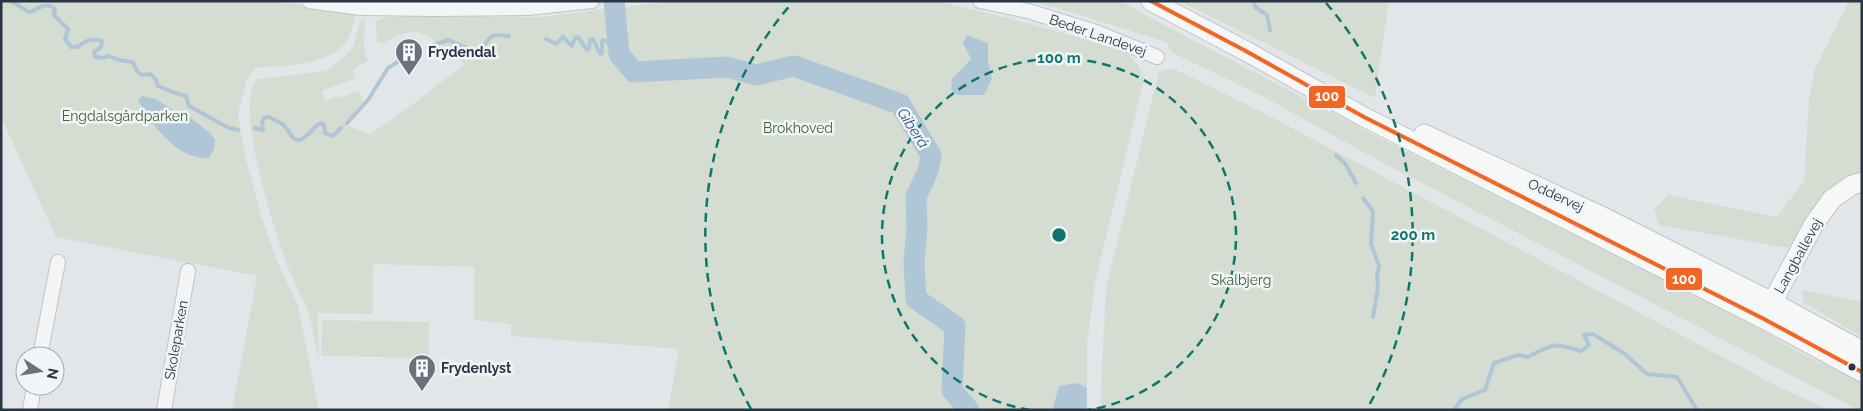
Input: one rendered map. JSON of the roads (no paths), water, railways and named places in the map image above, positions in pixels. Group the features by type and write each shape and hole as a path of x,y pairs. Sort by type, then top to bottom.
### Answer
{"main road":[{"name":"Oddervej","path":"1151,1 1364,117 1764,319 1862,372"},
{"name":"Oddervej","path":"1244,50 1599,215 1772,302 1862,351"},
{"name":"Langballevej","path":"1764,319 1818,218 1832,199 1862,182"}],"street":[{"path":"309,1 361,8 434,9 528,8 592,1"},
{"name":"Beder Landevej","path":"980,1 1028,11 1096,32 1158,56"},
{"path":"42,346 58,262"},
{"name":"Skoleparken","path":"164,410 188,271"},
{"path":"30,410 32,396"}],"water":[{"path":"967,35 988,43 988,62 992,79 984,95 958,95 951,90 952,79 971,59 963,43"},
{"path":"142,96 156,99 176,112 184,113 210,133 215,140 214,149 209,158 187,154 167,139 150,120 138,100"},
{"path":"1078,383 1087,388 1087,410 1055,410 1053,407 1059,386"}],"waterway":[{"path":"11,1 29,12 42,6 52,7 55,9 54,15 68,29 65,39 71,47 77,47 86,41 102,41 101,47 94,52 95,57 103,58 109,56 133,62 136,70 142,75 151,74 158,86 186,96 189,106 229,128 238,130"},
{"name":"Giberå","path":"614,1 619,54 634,72 727,67 756,75 794,66 900,104 931,155 928,171 916,197 917,228 914,263 916,299 955,326 952,390 969,410"},
{"path":"1254,1 1255,7 1267,15 1270,30"},
{"path":"428,47 448,40 469,49 478,50 482,49 492,36 509,36"},
{"path":"546,39 556,44 563,37 572,46 575,38 578,37 587,50 589,49 590,40 593,39 600,54 602,53 603,40 619,54"},
{"path":"347,123 368,100 388,68 417,50"},
{"path":"255,128 263,130 262,122 264,118 269,117 284,125 294,139 300,140 321,123 324,125 325,133 333,136 341,128"},
{"path":"1336,155 1346,165 1356,183"},
{"path":"1363,198 1373,211 1371,244 1379,266 1373,317"},
{"path":"1454,410 1462,399 1485,390 1494,363 1518,355 1528,357 1553,346 1564,346 1581,351 1589,345 1584,335 1593,334 1625,354 1647,374 1677,377 1697,410"}],"place":[{"name":"Frydendal","path":"409,76"},
{"name":"Frydenlyst","path":"422,392"}],"park label":[{"name":"Engdalsgårdparken","path":"125,116"},
{"name":"Brokhoved","path":"798,128"},
{"name":"Skalbjerg","path":"1241,280"}]}
